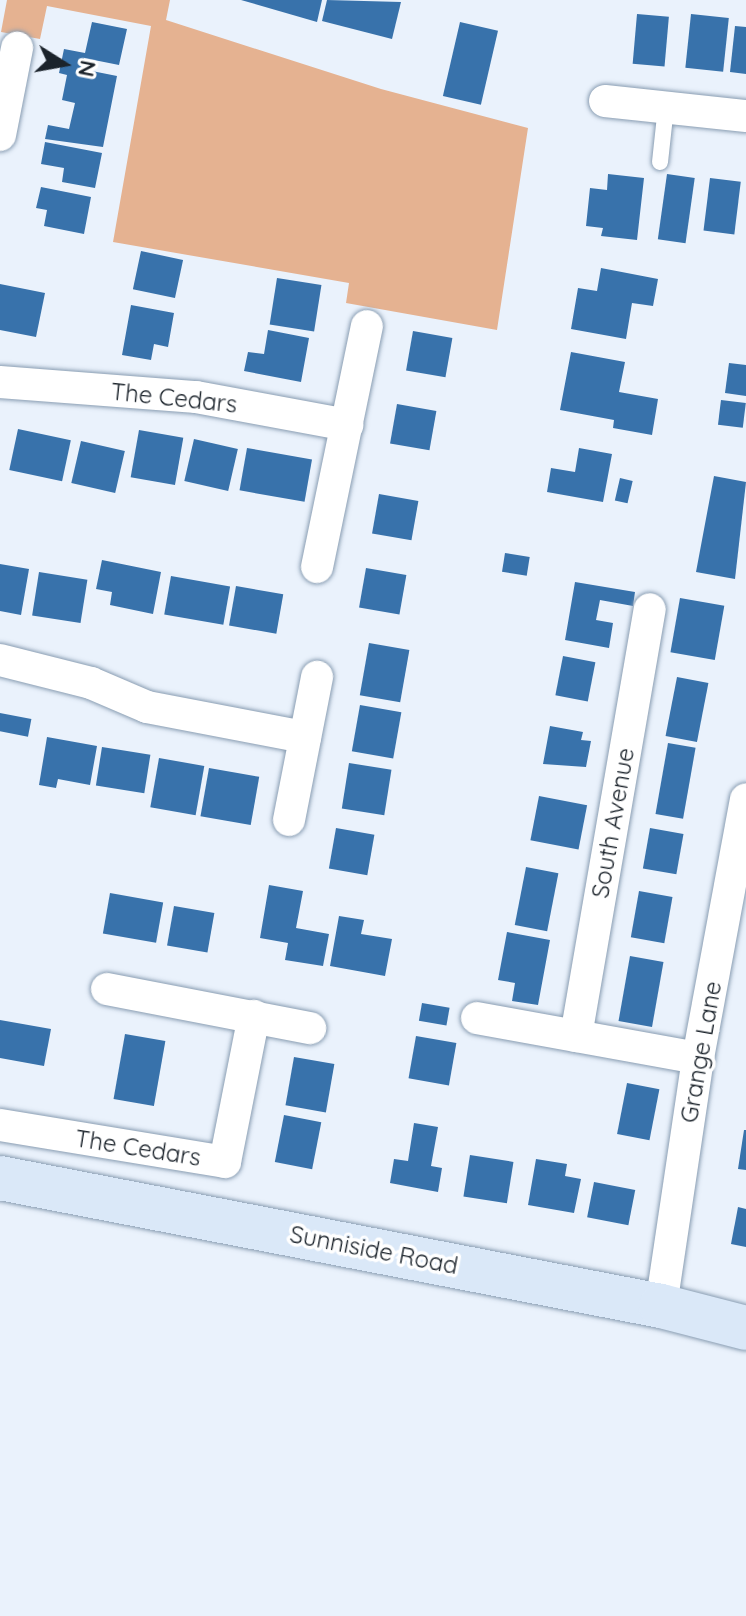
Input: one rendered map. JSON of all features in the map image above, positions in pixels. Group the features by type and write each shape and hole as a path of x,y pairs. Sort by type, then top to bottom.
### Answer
{"main road":[{"name":"Sunniside Road","path":"0,1178 661,1306 746,1328"}],"street":[{"path":"0,135 3,102 17,48"},
{"path":"605,101 746,116"},
{"path":"317,567 367,326"},
{"name":"The Cedars","path":"0,382 196,397 347,425"},
{"name":"South Avenue","path":"576,1036 650,609"},
{"path":"0,660 91,683 147,707 305,737"},
{"path":"289,820 317,677"},
{"name":"Grange Lane","path":"661,1306 698,1058 746,799"},
{"path":"107,989 310,1028"},
{"name":"The Cedars","path":"0,1125 225,1162 254,1016"},
{"path":"477,1018 698,1058"}],"lane":[{"path":"660,162 666,107"}],"shaded area":[{"path":"7,0 170,0 166,20 381,89 528,128 497,330 346,303 349,283 113,242 151,26 47,6 40,39 1,32"}],"building":[{"path":"241,0 322,0 317,22"},
{"path":"327,0 401,2 392,39 322,21"},
{"path":"637,14 669,17 665,67 633,64"},
{"path":"691,14 729,18 723,72 685,68"},
{"path":"92,22 127,29 119,65 84,58 82,69 117,76 103,147 45,139 48,125 69,129 75,103 62,100 67,75 59,73 64,49 85,53"},
{"path":"460,22 498,31 481,105 443,96"},
{"path":"735,26 746,27 746,74 730,72"},
{"path":"45,142 102,153 95,188 62,182 64,168 41,164"},
{"path":"608,174 644,178 637,240 601,236 603,228 586,226 590,188 607,190"},
{"path":"667,174 695,178 686,243 658,239"},
{"path":"710,178 741,182 734,234 704,231"},
{"path":"41,187 91,197 84,234 44,226 47,210 36,208"},
{"path":"141,251 183,260 175,298 133,289"},
{"path":"601,268 658,279 653,306 632,303 626,339 571,329 578,288 597,291"},
{"path":"277,278 321,285 314,331 270,324"},
{"path":"0,284 45,293 36,337 0,330"},
{"path":"131,305 174,313 168,347 154,344 151,360 122,355"},
{"path":"268,330 309,338 301,382 244,371 248,352 264,354"},
{"path":"413,331 452,338 445,377 406,370"},
{"path":"571,352 625,362 619,392 658,399 652,435 613,428 614,420 560,410"},
{"path":"729,363 746,365 746,396 725,393"},
{"path":"721,400 746,403 743,428 718,425"},
{"path":"397,404 436,411 429,450 390,443"},
{"path":"18,429 71,440 62,481 9,470"},
{"path":"139,430 183,438 175,485 131,477"},
{"path":"194,439 238,449 228,491 184,481"},
{"path":"81,441 125,451 115,493 71,483"},
{"path":"247,448 312,459 305,502 240,490"},
{"path":"579,448 612,454 603,502 547,492 551,468 575,472"},
{"path":"714,476 746,482 735,579 696,572"},
{"path":"620,478 633,481 627,503 615,500"},
{"path":"379,494 418,501 411,540 372,533"},
{"path":"505,553 530,557 527,576 502,572"},
{"path":"102,560 161,572 153,614 110,605 112,592 96,589"},
{"path":"0,564 29,569 21,615 0,611"},
{"path":"366,568 406,575 399,615 359,607"},
{"path":"39,572 87,580 81,623 32,615"},
{"path":"171,576 230,586 223,625 164,614"},
{"path":"575,582 635,592 633,606 600,600 596,620 613,623 609,648 565,640"},
{"path":"236,586 283,594 276,634 229,625"},
{"path":"680,598 724,606 715,660 670,652"},
{"path":"369,643 409,650 400,702 360,695"},
{"path":"563,656 595,662 588,702 555,695"},
{"path":"677,677 708,683 697,742 666,736"},
{"path":"360,705 401,712 393,759 352,751"},
{"path":"0,713 31,719 28,737 0,731"},
{"path":"550,726 583,732 581,740 591,741 586,767 543,764"},
{"path":"47,737 97,746 90,785 58,779 56,788 39,785"},
{"path":"668,743 696,748 683,819 655,814"},
{"path":"102,747 150,755 144,793 96,786"},
{"path":"159,758 204,766 196,815 150,807"},
{"path":"349,763 391,770 384,815 342,808"},
{"path":"209,768 259,777 251,825 200,816"},
{"path":"539,796 587,805 579,850 530,840"},
{"path":"336,828 374,835 367,875 329,868"},
{"path":"650,828 683,834 676,874 643,868"},
{"path":"526,867 558,873 547,931 515,925"},
{"path":"269,885 303,891 296,928 329,934 323,966 285,960 288,943 260,938"},
{"path":"639,891 672,897 664,943 631,937"},
{"path":"110,893 163,902 156,943 103,933"},
{"path":"174,906 214,913 207,953 167,945"},
{"path":"339,916 364,920 361,934 392,939 385,976 330,966"},
{"path":"507,932 550,940 538,1005 512,1001 515,983 498,980"},
{"path":"630,956 663,962 652,1027 619,1021"},
{"path":"422,1003 450,1008 446,1026 419,1021"},
{"path":"0,1020 51,1029 44,1066 0,1058"},
{"path":"125,1034 165,1041 154,1106 114,1099"},
{"path":"416,1036 456,1043 449,1085 409,1078"},
{"path":"294,1057 334,1064 326,1112 285,1105"},
{"path":"627,1083 659,1089 649,1140 617,1134"},
{"path":"284,1115 321,1122 312,1169 275,1162"},
{"path":"414,1123 438,1127 431,1166 442,1168 438,1192 390,1183 394,1159 408,1161"},
{"path":"746,1130 746,1170 738,1169"},
{"path":"470,1155 513,1162 507,1203 463,1196"},
{"path":"536,1159 567,1164 565,1176 581,1179 574,1213 528,1205"},
{"path":"594,1182 635,1190 628,1225 587,1217"},
{"path":"738,1207 746,1209 746,1247 731,1244"}]}
